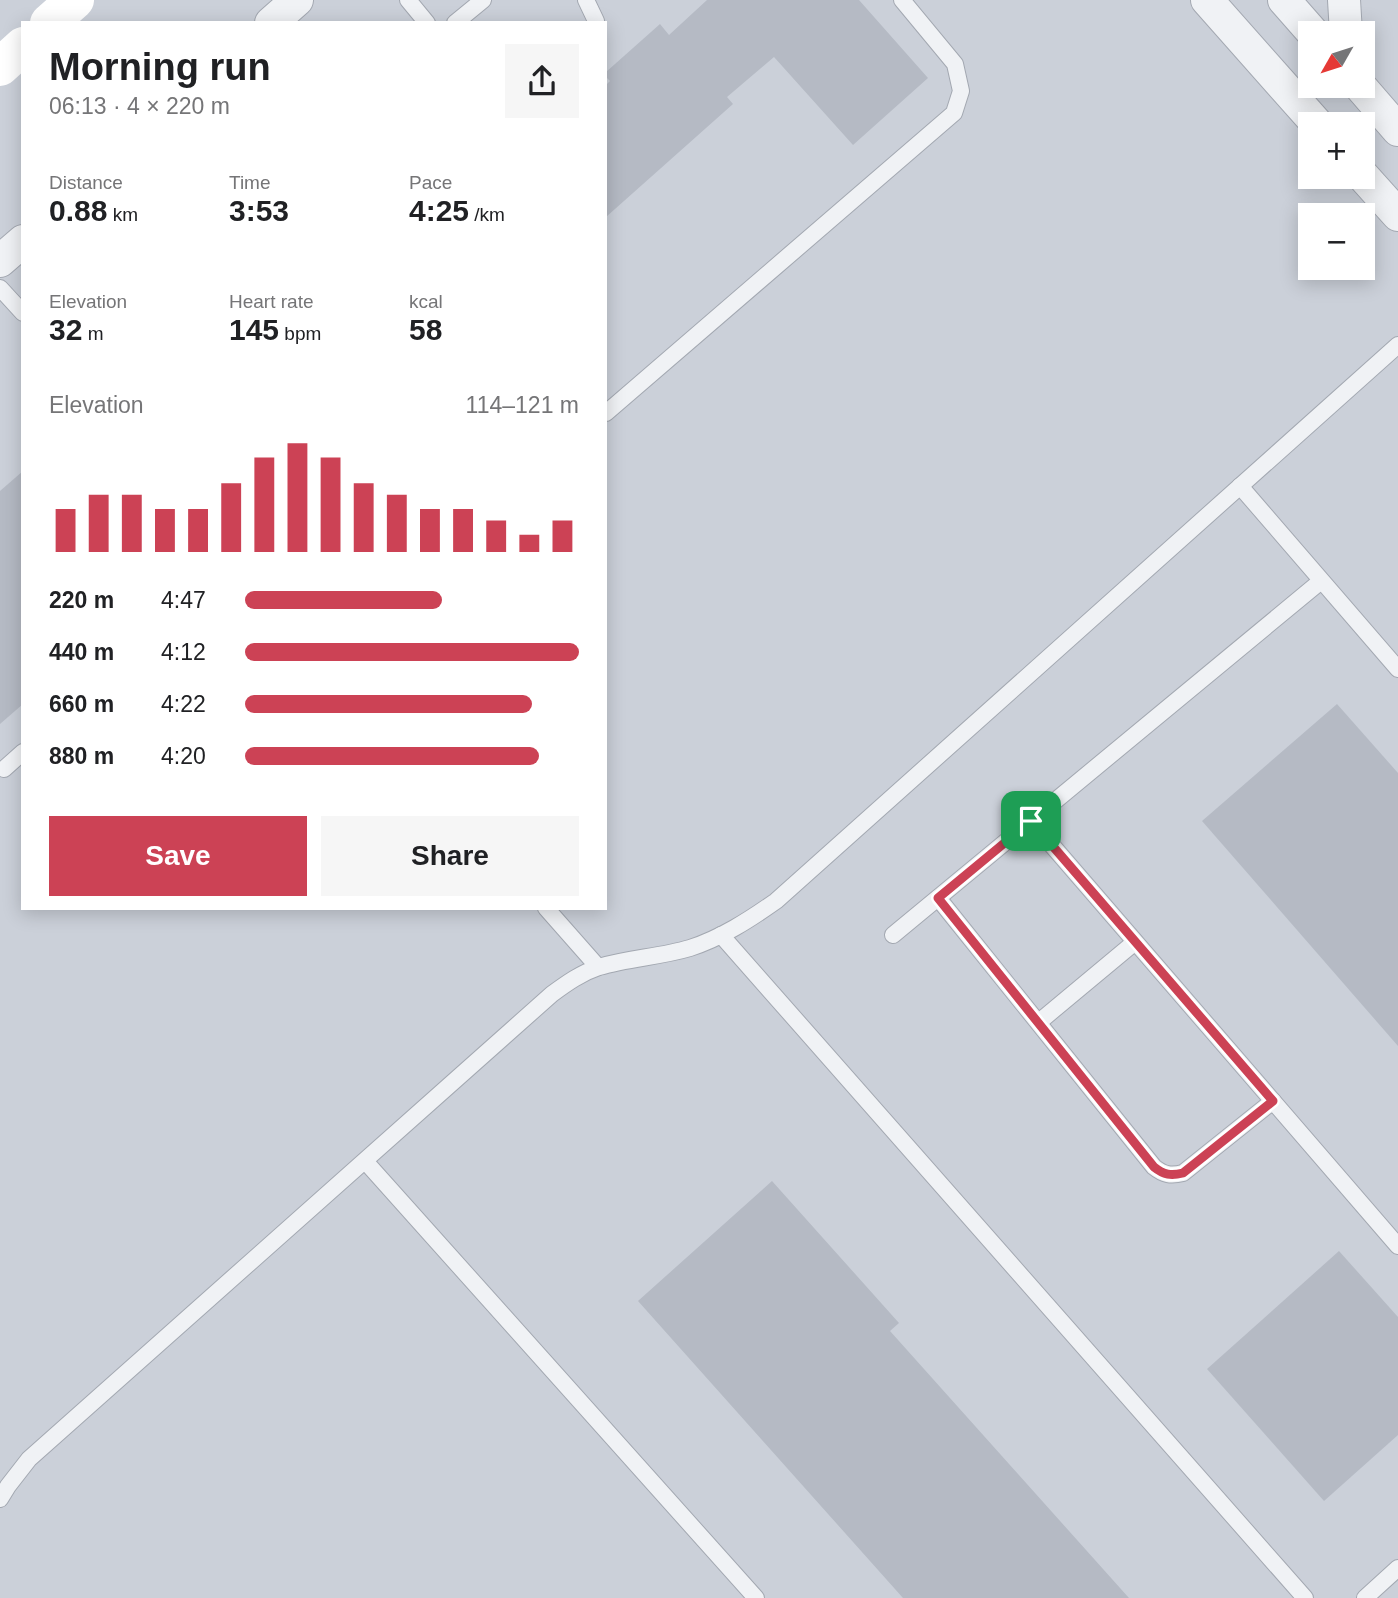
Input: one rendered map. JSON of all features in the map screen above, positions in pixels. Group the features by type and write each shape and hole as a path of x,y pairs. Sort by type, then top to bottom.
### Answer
{"main road":[{"path":"52,21 75,0"},
{"path":"0,66 21,48"}],"street":[{"path":"273,21 297,0"},
{"path":"1207,0 1306,112"},
{"path":"1284,0 1302,21"},
{"path":"1344,0 1345,21"},
{"path":"1370,98 1398,130"},
{"path":"1375,189 1398,215"},
{"path":"0,261 21,243"}],"lane":[{"path":"408,0 426,21"},
{"path":"457,21 483,0"},
{"path":"586,0 596,21"},
{"path":"607,412 954,113 961,91 955,64 902,0"},
{"path":"0,288 21,311"},
{"path":"0,1499 29,1459 552,994 574,978 598,967 660,956 721,935 776,901 1398,345"},
{"path":"1240,486 1398,669"},
{"path":"892,935 1321,581"},
{"path":"4,769 21,754"},
{"path":"1031,821 1398,1246"},
{"path":"938,898 1154,1167 1162,1173 1173,1176 1183,1173 1273,1101"},
{"path":"548,910 598,967"},
{"path":"721,935 1305,1598"},
{"path":"1039,1022 1135,942"},
{"path":"365,1161 756,1598"},
{"path":"1365,1598 1398,1568"}],"shaded area":[{"path":"0,0 1398,0 1398,1598 0,1598"}],"building":[{"path":"707,0 859,0 928,78 853,145 774,57 727,97 733,104 607,216 607,84 610,81 607,71 660,24 669,35"},
{"path":"21,473 21,706 0,724 0,491"},
{"path":"1337,704 1398,773 1398,1046 1202,821"},
{"path":"772,1181 899,1323 890,1331 1129,1598 903,1598 638,1301"},
{"path":"1339,1251 1398,1317 1398,1435 1324,1501 1207,1369"}],"route":[{"path":"1031,821 1273,1101 1183,1173 1173,1176 1154,1167 938,898 1031,821"}]}
